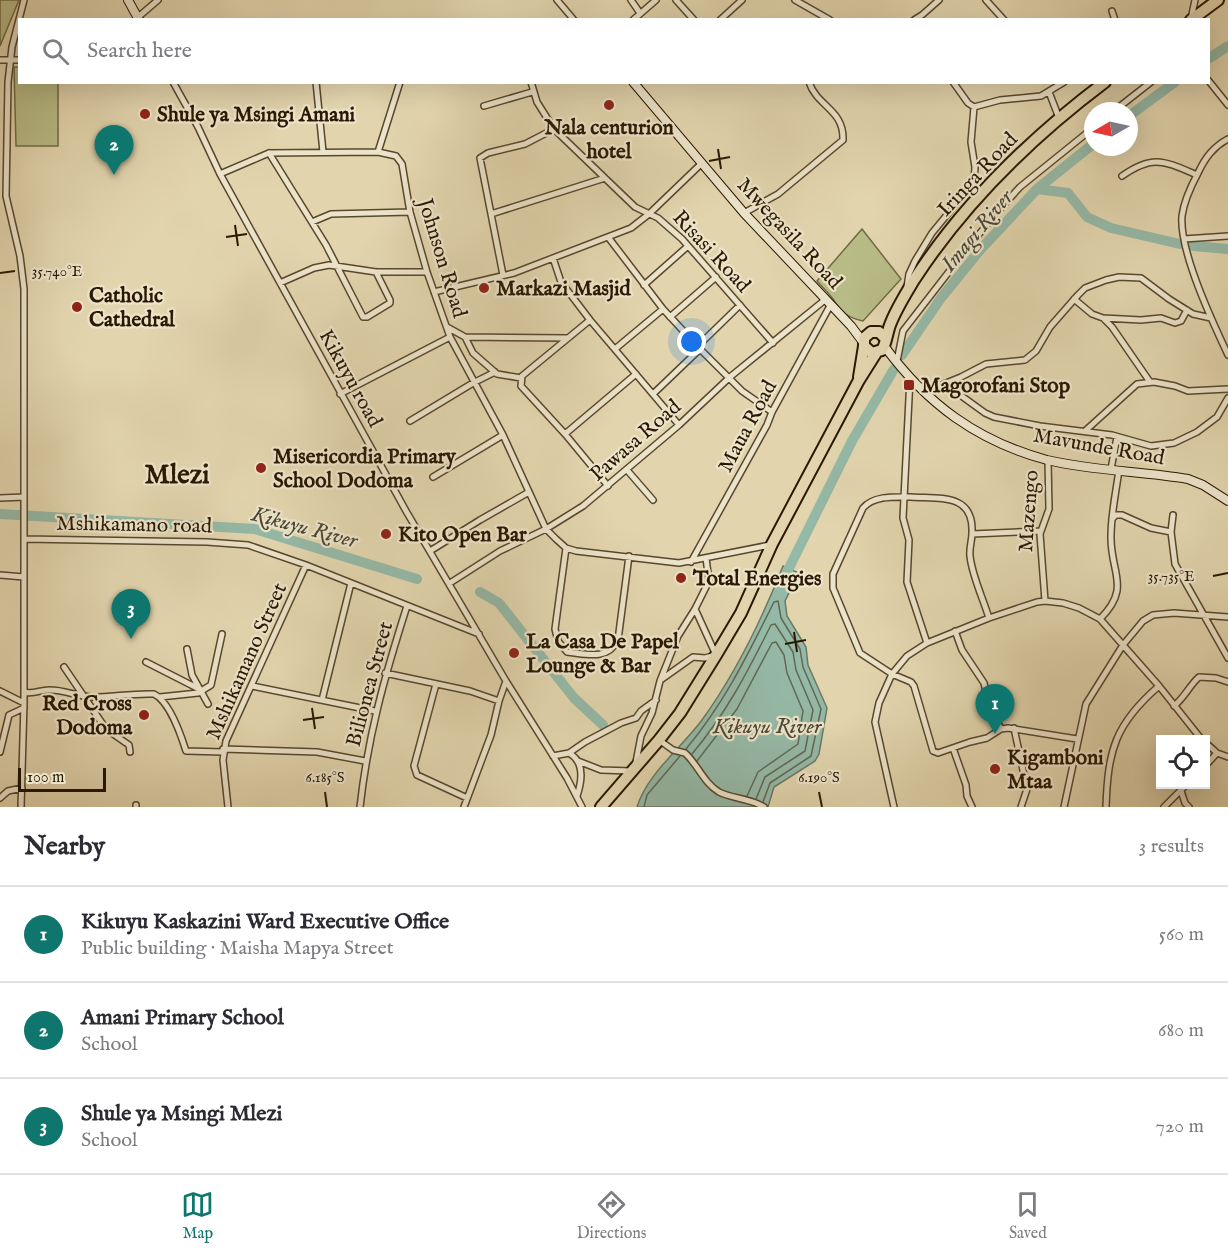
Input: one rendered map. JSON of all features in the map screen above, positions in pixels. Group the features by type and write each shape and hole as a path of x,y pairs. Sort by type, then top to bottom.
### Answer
{"highway":[{"path":"1202,15 1218,0"},
{"name":"Iringa Road","path":"896,309 951,230 984,191 1059,118 1102,84"},
{"path":"859,380 867,334 873,332 896,309"},
{"path":"601,807 635,771 680,713 741,613 772,544 859,380 881,348 896,309"},
{"path":"873,332 883,335 881,348"},
{"path":"864,344 869,352 881,348"}],"street":[{"path":"20,18 24,0"},
{"path":"128,0 137,18"},
{"path":"139,18 158,0"},
{"path":"557,0 572,18"},
{"path":"631,0 640,13"},
{"path":"635,18 656,0"},
{"path":"676,0 692,18"},
{"path":"722,18 742,0"},
{"path":"795,0 826,18"},
{"path":"917,18 939,0"},
{"path":"986,0 1002,18"},
{"path":"1191,18 1195,0"},
{"path":"1112,10 1114,18"},
{"path":"18,26 10,60 6,196 23,270 24,706 21,807"},
{"path":"0,60 18,60"},
{"path":"1210,81 1228,105"},
{"name":"Kikuyu road","path":"174,84 220,174 340,394 506,681 582,807"},
{"path":"316,84 323,152"},
{"path":"378,152 399,84"},
{"name":"Risasi Road","path":"531,84 532,92 554,129 635,207 664,223 688,246 773,343"},
{"name":"Mwegasila Road","path":"635,84 744,213 851,326 864,344"},
{"path":"744,213 778,194 843,140 843,130 838,118 809,84"},
{"path":"954,84 968,103 974,106 1000,100 1041,96 1061,84"},
{"path":"1125,102 1148,84"},
{"path":"483,106 532,92"},
{"path":"1049,92 1059,118"},
{"path":"905,295 909,274 925,244 974,182 975,167 971,142 974,106"},
{"path":"503,275 480,163 483,155 525,144 554,129"},
{"path":"896,363 903,331 964,251 1020,187 1084,135"},
{"path":"1228,139 1205,158 1182,215 1184,239 1210,318 1228,355"},
{"name":"Johnson Road","path":"220,174 269,153 378,152 396,156 402,164 410,212 427,272 450,337 503,435 546,529"},
{"path":"269,153 338,267 363,317 367,317 390,303 376,272"},
{"path":"1122,176 1146,162 1161,161 1197,175"},
{"path":"434,292 514,273 635,226 702,162"},
{"path":"491,214 605,178"},
{"path":"312,222 331,214 410,212"},
{"path":"1184,239 1228,236"},
{"name":"Maua Road","path":"608,237 663,309 742,391 772,412"},
{"path":"644,285 688,246"},
{"path":"553,258 561,282 590,320 680,425"},
{"path":"280,283 314,268 329,265 376,272 427,272"},
{"path":"670,316 716,277"},
{"path":"924,392 986,364 1025,360 1036,351 1050,327 1085,288 1119,277 1141,278 1187,310 1210,318"},
{"path":"1074,299 1092,314 1103,318 1141,320 1161,318 1176,322 1181,321 1187,310"},
{"name":"Pawasa Road","path":"450,583 501,551 546,529 583,506 680,425 730,378 828,302"},
{"name":"Maua Road","path":"691,562 767,425 828,302"},
{"path":"653,393 740,305"},
{"path":"615,349 663,309"},
{"path":"1103,318 1124,342 1150,382"},
{"path":"590,320 521,378 521,386 608,486"},
{"path":"851,326 873,332"},
{"path":"446,327 465,337 567,338"},
{"path":"340,394 450,337"},
{"path":"465,337 473,352 495,372 521,378"},
{"name":"Mavunde Road","path":"881,348 940,408 977,432 1048,460 1188,479 1203,485 1228,501"},
{"path":"410,421 495,372"},
{"path":"565,434 636,374"},
{"path":"910,378 903,519 909,540 907,582 927,643"},
{"path":"1085,430 1132,386 1150,382 1175,386 1188,391 1228,389"},
{"path":"945,384 994,417 1040,426 1085,430 1151,446 1174,443 1197,432 1217,417 1228,398"},
{"path":"432,477 503,435"},
{"path":"1100,619 1117,595 1118,586 1110,539 1117,436"},
{"name":"Mazengo","path":"1045,601 1040,540 1049,509 1048,460"},
{"path":"627,470 653,500"},
{"path":"430,551 480,519 529,492"},
{"path":"0,498 24,497"},
{"path":"989,618 970,558 972,534 970,514 960,503 948,499 905,497 872,500 863,508 833,574 832,582 860,653 892,674 911,682 914,686 933,751 938,753 987,738 1001,729 1014,728 1077,739"},
{"path":"1111,521 1116,515 1122,515 1151,528 1171,532"},
{"path":"1173,515 1171,532 1175,564 1228,658"},
{"path":"546,529 566,548 588,553 679,563 772,544"},
{"path":"972,534 1041,531"},
{"name":"Mshikamano road","path":"24,539 226,543 264,550 479,634"},
{"path":"566,548 555,629 558,641 567,652 600,655 614,647 618,640 629,556"},
{"path":"569,753 578,761 601,770 635,771 641,736 652,713 660,681 678,636 709,581 706,558"},
{"name":"Mshikamano Street","path":"228,807 223,750 306,565"},
{"path":"0,575 24,577"},
{"path":"322,700 351,583"},
{"path":"894,807 875,722 879,703 892,674 907,656 927,643 989,618 1045,601 1079,608 1100,619 1159,686 1198,735"},
{"name":"Bilionea Street","path":"360,807 365,761 375,711 407,606"},
{"path":"660,681 693,657 705,658 716,655 695,609"},
{"path":"1065,807 1077,739 1086,704 1123,645 1143,621 1153,615 1174,613 1228,617"},
{"path":"955,631 963,650 984,683 989,705 1001,729"},
{"path":"24,692 30,694 51,689 84,696 144,693 160,697 188,694 211,685 222,634"},
{"path":"187,649 192,675 208,704"},
{"path":"146,662 201,690"},
{"path":"63,668 106,729 129,745 130,752"},
{"path":"385,673 470,691 499,701"},
{"path":"1174,706 1186,696 1199,677 1216,678 1228,682"},
{"path":"464,807 491,735 506,681"},
{"path":"436,684 414,771 417,775 468,798"},
{"path":"252,686 375,711"},
{"path":"1106,807 1114,744 1122,726 1132,712 1159,686"},
{"path":"0,691 24,706"},
{"path":"160,697 167,705 186,750 317,752 365,761"},
{"path":"553,756 569,753 621,723 636,718 641,711 656,700"},
{"path":"0,725 9,715 24,706"},
{"path":"0,752 9,715"},
{"path":"1014,728 1027,789 1021,807"},
{"path":"659,740 673,750 685,753 703,778 718,791 748,799 764,807"},
{"path":"1210,747 1217,753 1228,757"},
{"path":"953,748 972,807"},
{"path":"1210,761 1217,753"},
{"path":"577,796 581,775 578,761"},
{"path":"0,798 8,791 22,788"},
{"path":"1164,807 1181,791 1186,806"}],"green space":[{"path":"0,0 19,0 0,46"},
{"path":"14,67 18,67 18,84 58,84 58,146 16,146"},
{"path":"862,229 901,279 863,321 842,311 817,281"}],"water":[{"name":"Kikuyu River","path":"783,566 799,573 785,601 787,616 806,647 808,665 827,708 819,754 815,761 774,787 768,807 637,807 649,783 702,720 726,684 757,626"}],"waterway":[{"name":"Imagi River","path":"1210,58 1228,46"},
{"name":"Imagi River","path":"1138,109 1172,84"},
{"name":"Imagi River","path":"902,355 941,298 980,250 1037,189 1084,151"},
{"path":"1037,189 1068,193 1087,217 1111,228 1180,244"},
{"path":"1193,246 1228,249"},
{"name":"Imagi River","path":"789,568 852,441 894,369"},
{"name":"Kikuyu River","path":"0,514 255,529 417,579"},
{"name":"Kikuyu River","path":"480,592 499,603 574,698 603,725"}],"place":[{"name":"Nala centurion hotel","path":"609,105"},
{"name":"Shule ya Msingi Amani","path":"145,114"},
{"name":"Amani Primary School","path":"114,175"},
{"name":"Markazi Masjid","path":"484,288"},
{"name":"Catholic Cathedral","path":"77,307"},
{"name":"Magorofani Stop","path":"909,385"},
{"name":"Misericordia Primary School Dodoma","path":"261,468"},
{"name":"Kito Open Bar","path":"386,534"},
{"name":"Total Energies","path":"681,578"},
{"name":"Shule ya Msingi Mlezi","path":"131,639"},
{"name":"La Casa De Papel Lounge & Bar","path":"514,653"},
{"name":"Red Cross Dodoma","path":"144,715"},
{"name":"Kikuyu Kaskazini Ward Executive Office","path":"995,734"},
{"name":"Kigamboni Mtaa","path":"995,769"}],"district":[{"name":"Mlezi","path":"177,474"}]}
